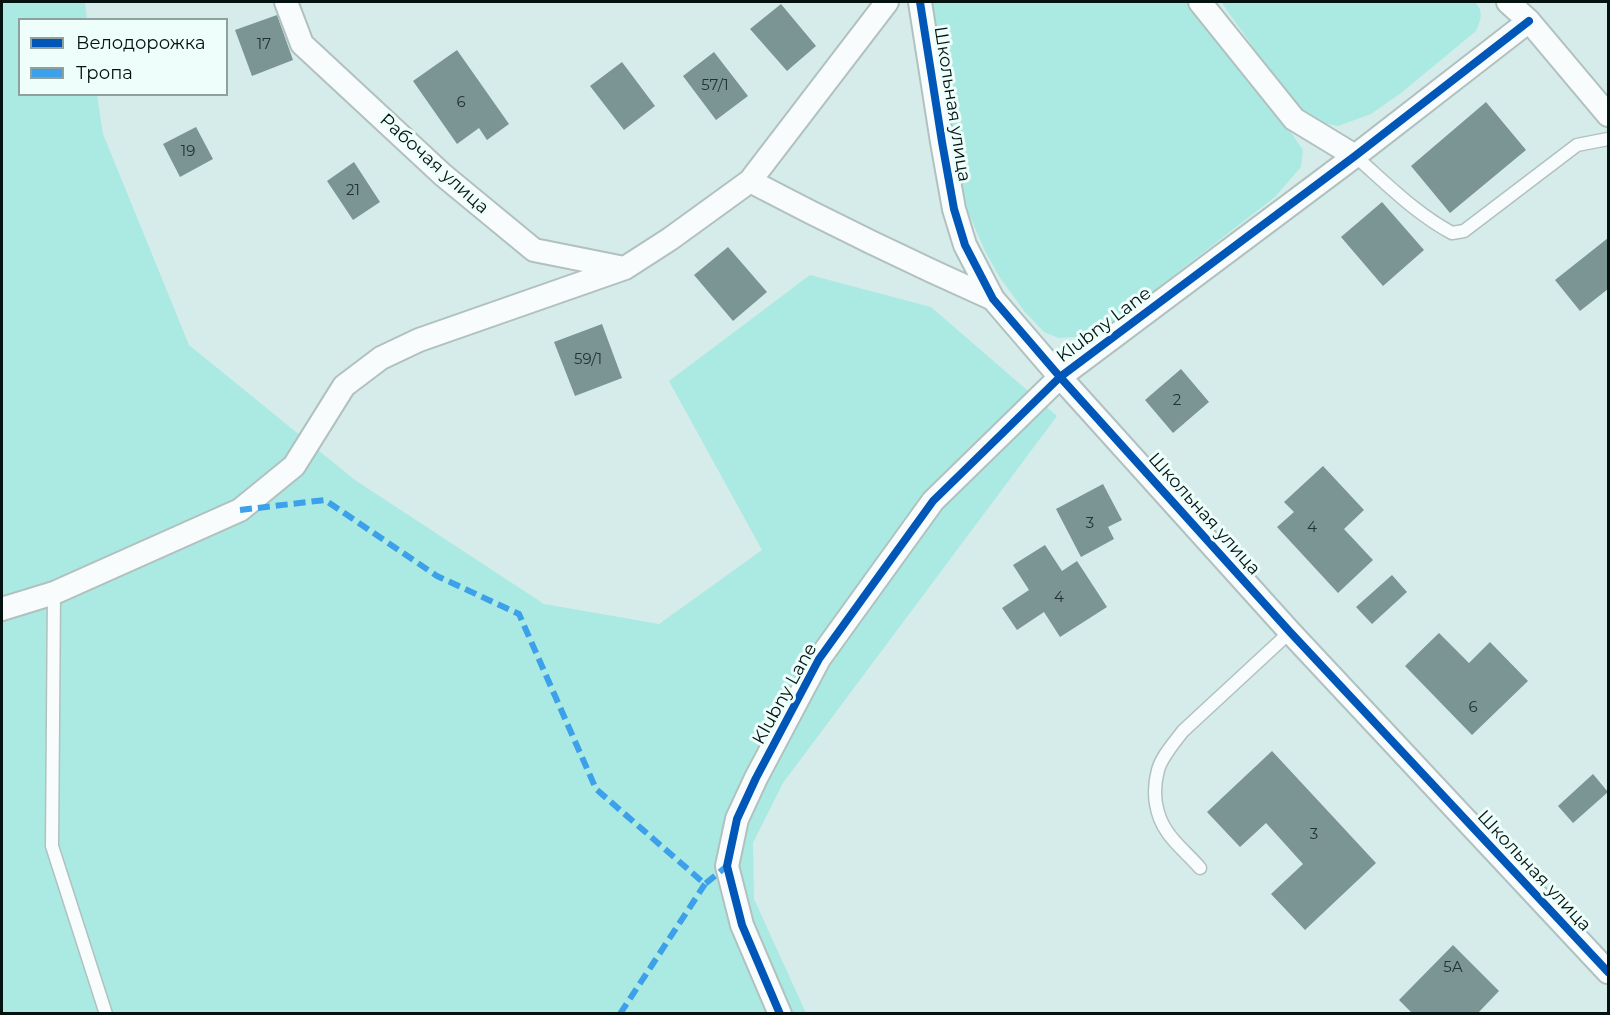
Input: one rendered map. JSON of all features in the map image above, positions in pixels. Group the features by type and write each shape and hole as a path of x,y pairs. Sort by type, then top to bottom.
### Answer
{"street":[{"name":"Рабочая улица","path":"286,2 302,44 443,175 534,250 625,268"},
{"path":"2,609 54,594 240,510 294,466 344,386 381,358 419,340 625,268 670,239 750,181 886,2"},
{"name":"Школьная улица","path":"920,2 954,209 965,245 993,299 1060,377 1290,632 1608,972"},
{"path":"1200,2 1294,119 1356,156"},
{"path":"1508,2 1529,21 1608,115"},
{"name":"Klubny Lane","path":"780,1014 742,926 727,866 737,819 819,659 933,501 1060,377 1356,156 1529,21"},
{"path":"750,181 898,256 993,299"}],"lane":[{"path":"1356,156 1408,202 1452,233 1464,231 1577,145 1608,139"},
{"path":"54,594 52,846 106,1014"},
{"path":"1200,868 1167,832 1158,813 1154,796 1158,769 1183,731 1290,632"}],"shaded area":[{"path":"2,2 85,2 87,18 18,18 18,96 97,96 103,134 189,345 355,480 544,604 659,624 762,550 669,381 810,275 931,307 1057,416 783,783 753,843 754,899 806,1013 2,1014"},
{"path":"932,2 1190,2 1279,115 1303,150 1301,167 1275,197 1117,319 1086,336 1059,338 1044,332 1025,312 1000,278 968,212 956,155"},
{"path":"1221,2 1475,2 1480,9 1481,16 1476,31 1401,93 1371,114 1338,126 1312,121 1295,106"}],"building":[{"path":"781,4 816,46 787,71 750,29"},
{"path":"277,15 293,60 252,76 235,30"},
{"path":"457,50 509,124 487,140 479,128 457,144 413,81"},
{"path":"714,52 748,96 716,120 683,76"},
{"path":"622,62 655,106 624,130 590,86"},
{"path":"1486,102 1526,150 1450,213 1411,166"},
{"path":"196,127 213,159 180,177 163,144"},
{"path":"354,162 380,202 353,220 327,181"},
{"path":"1382,202 1424,250 1383,286 1341,237"},
{"path":"1608,238 1608,289 1580,311 1555,280"},
{"path":"728,247 767,292 733,321 694,275"},
{"path":"602,324 622,378 575,396 554,342"},
{"path":"1181,369 1209,402 1173,433 1145,400"},
{"path":"1323,466 1364,510 1344,529 1373,560 1338,593 1277,527 1294,512 1284,502"},
{"path":"1103,484 1122,520 1108,527 1114,539 1081,557 1056,509"},
{"path":"1045,545 1062,571 1077,561 1107,607 1060,637 1044,612 1017,630 1002,608 1029,590 1013,565"},
{"path":"1392,575 1407,592 1372,624 1356,607"},
{"path":"1439,633 1469,663 1490,642 1528,681 1472,735 1405,666"},
{"path":"1272,751 1376,863 1305,930 1271,894 1303,864 1266,823 1240,847 1207,812"},
{"path":"1593,774 1608,792 1573,823 1558,806"},
{"path":"1453,945 1499,991 1477,1014 1413,1014 1399,1000"}],"marked path":[{"path":"240,510 325,500 437,576 519,614 596,789 705,884 727,866"},
{"path":"620,1014 705,884"}],"cycle path":[{"path":"920,2 954,209 965,245 993,299 1060,377 1290,632 1608,972"},
{"path":"780,1014 742,925 727,866 737,819 819,659 933,501 1060,377 1355,156 1529,21"}]}
